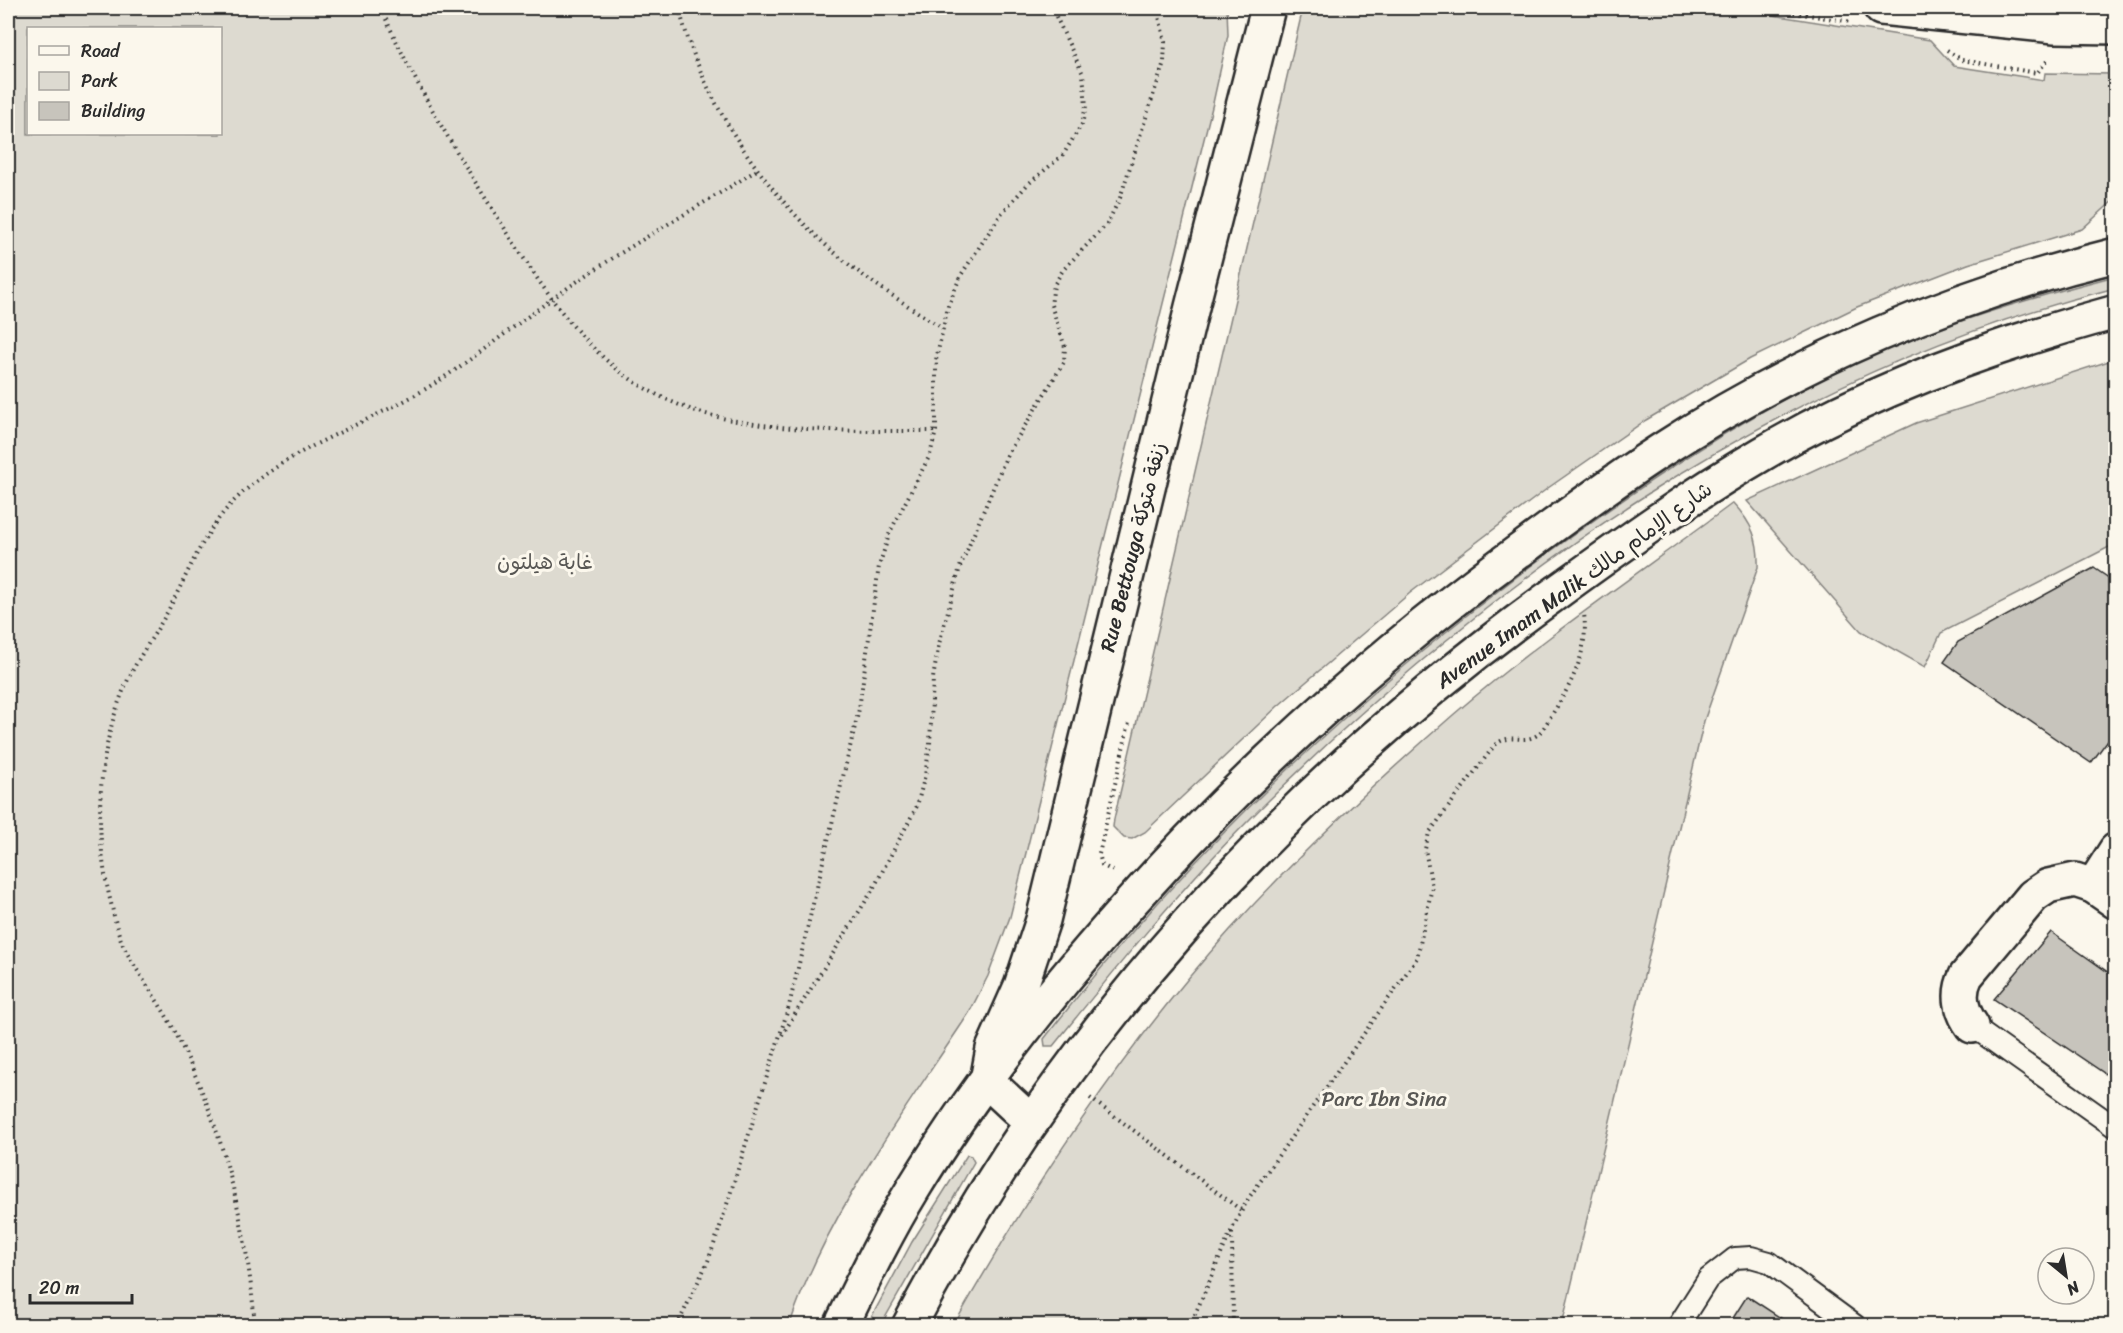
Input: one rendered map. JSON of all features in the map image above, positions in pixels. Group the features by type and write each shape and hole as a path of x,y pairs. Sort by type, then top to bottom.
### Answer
{"main road":[{"name":"Rue Bettouga زنقة متوكة","path":"987,1081 993,1049 1022,986 1042,920 1195,295 1268,8"},
{"path":"1881,8 2044,25 2115,27"},
{"path":"841,1326 884,1239 915,1185 987,1081 1046,1002 1121,912 1242,786 1371,667 1462,593 1547,530 1660,451 1740,404 1822,361 1907,323 1994,290 2115,255"},
{"name":"Avenue Imam Malik شارع الإمام مالك","path":"909,1326 967,1221 1030,1121 1098,1029 1185,925 1278,826 1377,733 1481,647 1676,507 1765,452 1858,404 1954,363 2053,329 2115,312"},
{"path":"1972,1026 1962,1009 1961,986 1973,965 2033,896 2048,886 2075,880 2104,894 2115,850"},
{"path":"987,1081 1030,1121"}],"lane":[{"path":"1972,1026 2115,1128"},
{"path":"1678,1326 1708,1279 1735,1258 1751,1257 1769,1262 1856,1326"}],"path":[{"path":"381,8 407,67 442,131 524,258 581,336 618,370 662,397 710,415 759,424 868,431 936,431"},
{"path":"679,8 684,30 717,105 757,170 814,234 877,285 942,328"},
{"path":"677,1326 708,1261 718,1233 779,1040 859,709 879,566 890,532 930,455 936,431 936,360 942,328 957,285 978,246 1001,214 1027,185 1063,155 1082,124 1086,106 1083,74 1052,8"},
{"path":"779,1040 872,891 917,806 926,776 933,678 947,610 976,525 1006,455 1064,362 1065,347 1051,305 1054,285 1063,270 1107,224 1120,198 1164,62 1165,42 1156,8"},
{"path":"255,1326 244,1230 219,1133 178,1037 153,991 124,948 111,905 103,862 101,818 103,773 115,712 140,656 163,622 205,538 238,497 264,474 293,456 374,417 423,390 476,356 553,298 757,170"},
{"path":"1190,1326 1241,1210 1417,958 1432,887 1425,849 1429,833 1494,746 1507,738 1525,740 1537,735 1572,681 1582,654 1586,622 1583,600 1575,579"},
{"path":"1120,870 1106,868 1099,854 1131,714"},
{"path":"1063,1078 1241,1210"},
{"path":"1232,1229 1233,1326"}],"green space":[{"name":"غابة هيلتون","path":"8,8 1227,8 1228,35 1213,103 1010,917 988,976 969,1013 869,1164 824,1243 805,1283 790,1324 794,1325 8,1325"},
{"path":"1303,8 1729,8 1930,40 1954,66 2044,80 2045,73 2115,74 2115,199 2082,229 1968,264 1857,307 1750,359 1646,420 1548,488 1410,593 1278,706 1145,832 1132,839 1124,838 1113,827 1114,819"},
{"path":"2115,276 2115,288 1992,325 1873,372 1758,429 1647,494 1541,567 1439,646 1342,731 1250,819 1173,901 1053,1046 1045,1046 1044,1039 1100,969 1218,839 1280,777 1411,660 1587,525 1661,474 1736,427 1775,404 1854,364 1950,325"},
{"path":"2115,359 2115,544 1941,633 1925,667 1861,631 1747,501 1916,423"},
{"name":"Parc Ibn Sina","path":"1733,503 1753,532 1756,540 1758,567 1704,721 1562,1325 954,1325 1015,1222 1081,1120 1152,1023 1190,976 1256,902 1367,792 1486,687 1555,633"},
{"path":"967,1155 971,1156 974,1162 882,1323 871,1318 912,1242"}],"building":[{"path":"2094,568 2116,583 2116,729 2091,763 1944,662 1958,642"},
{"path":"2051,932 2116,978 2116,1081 1994,999"},
{"path":"1747,1296 1793,1326 1728,1326"}]}
